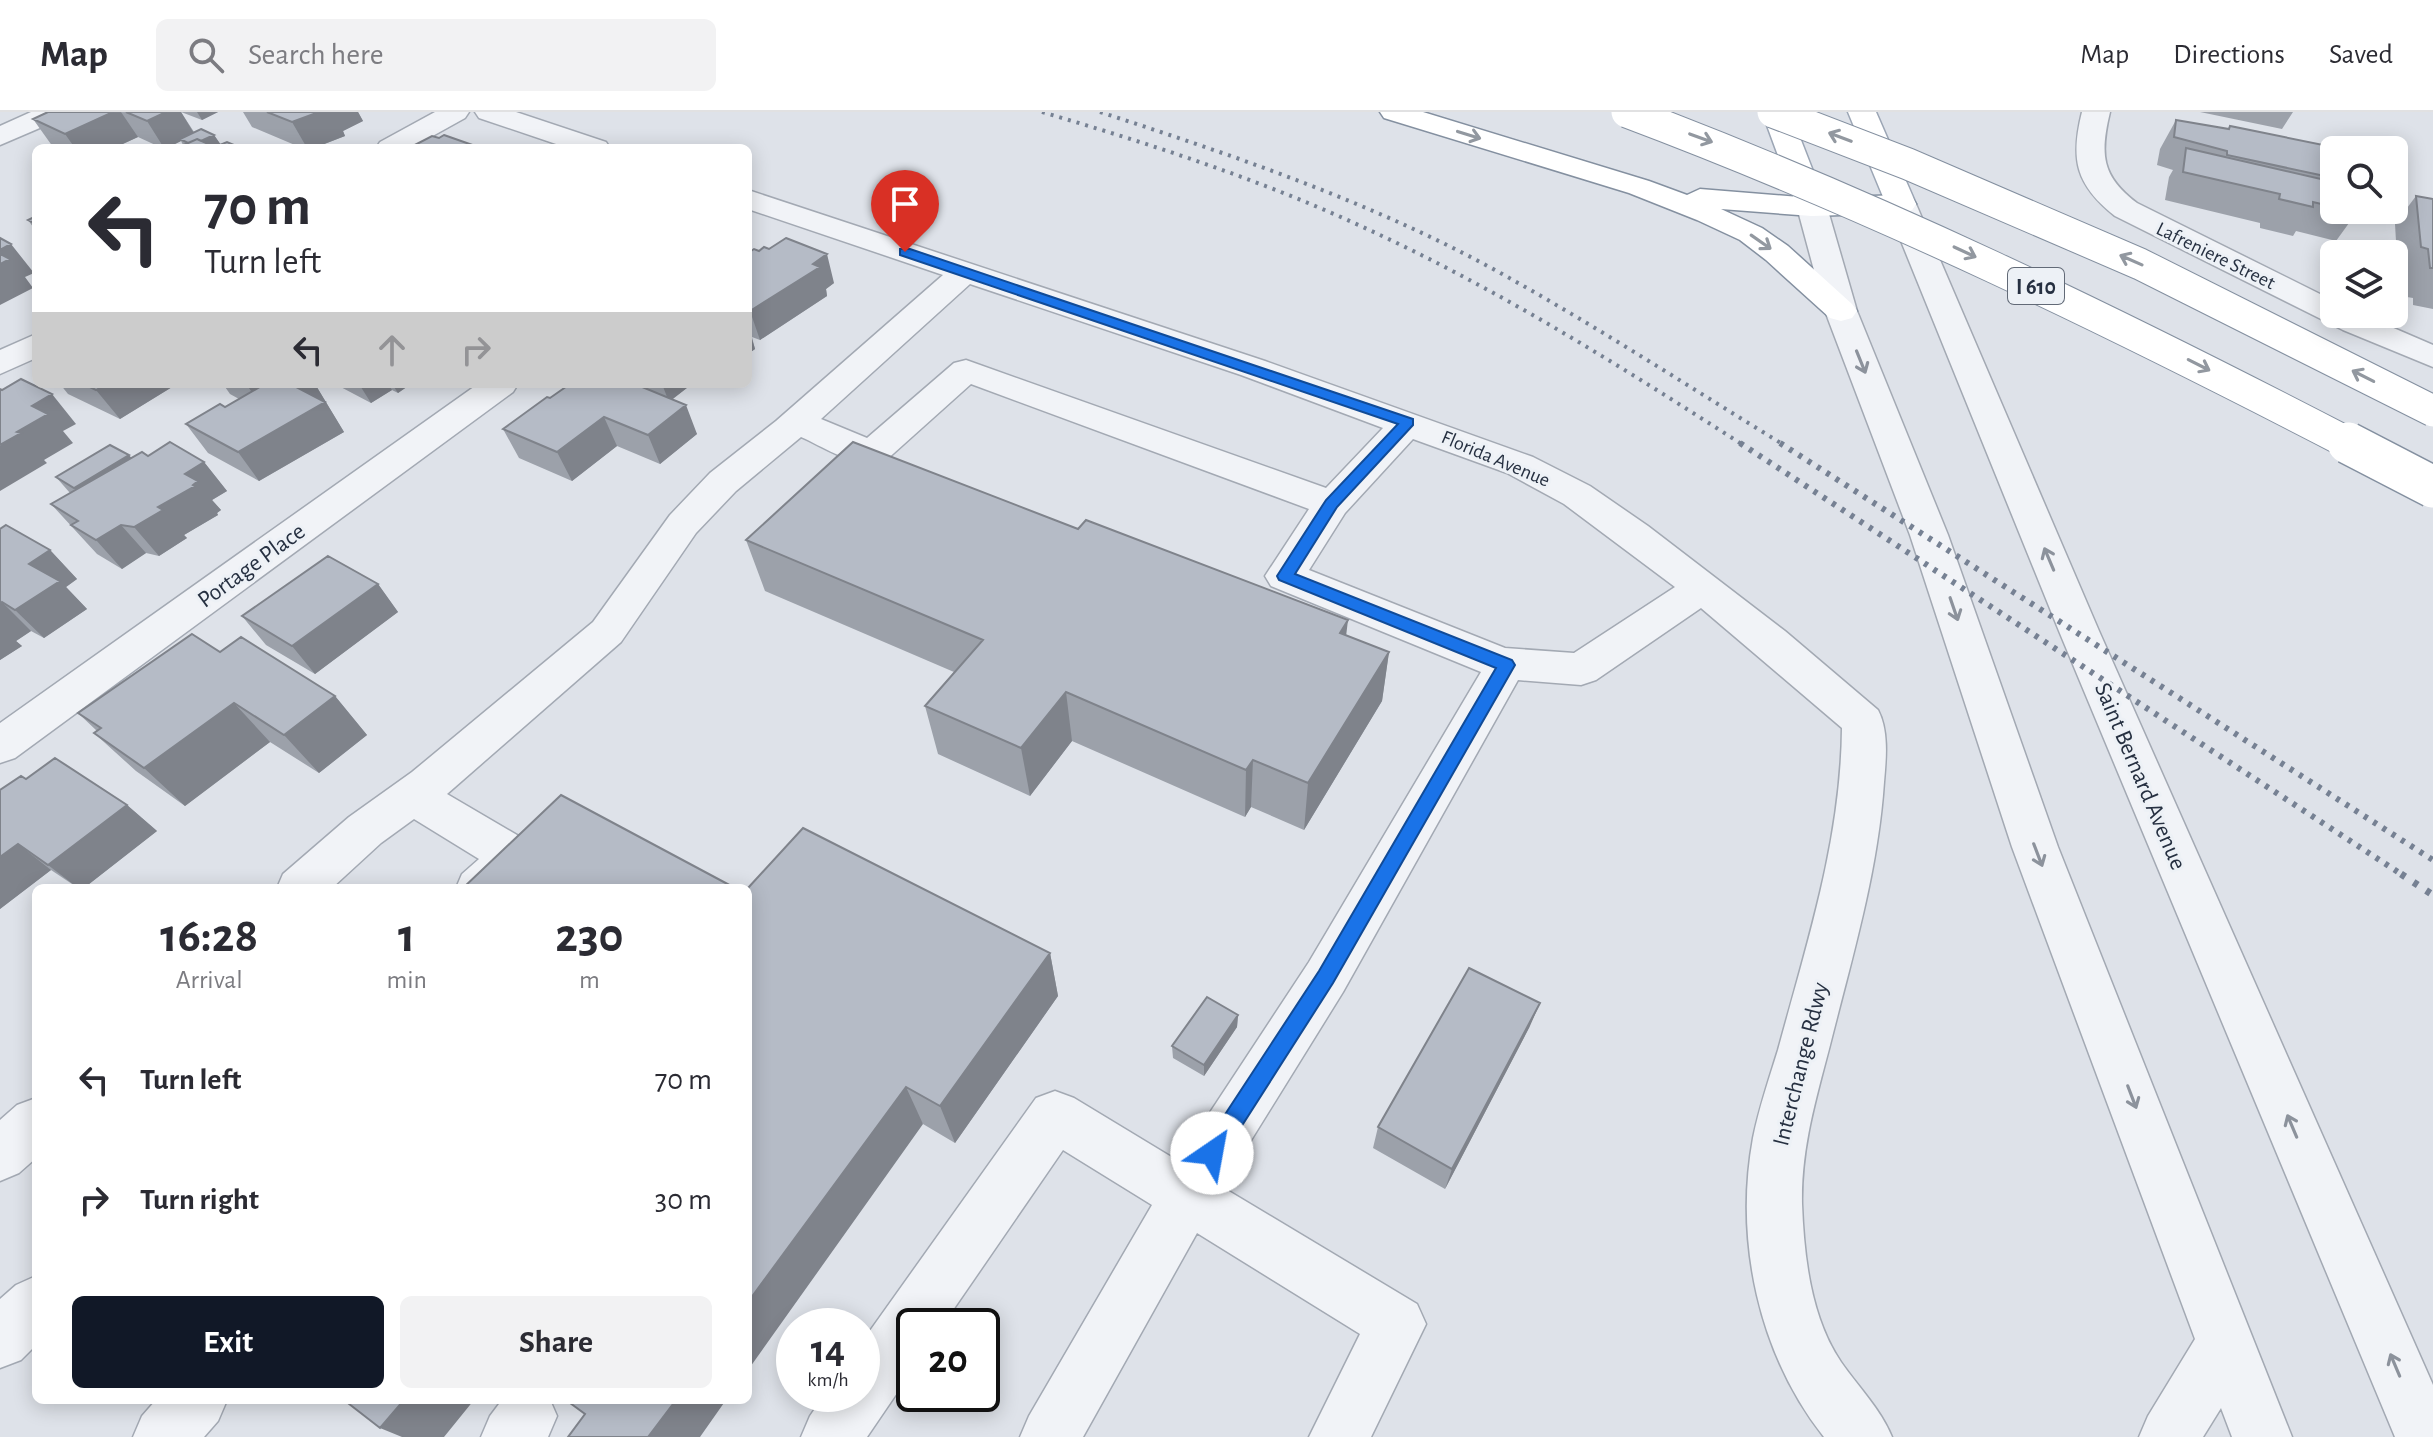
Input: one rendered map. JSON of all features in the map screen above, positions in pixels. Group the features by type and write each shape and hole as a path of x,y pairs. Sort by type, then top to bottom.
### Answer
{"main road":[{"path":"1394,112 1639,187 1751,234 1777,253 1841,311"},
{"name":"I 610","path":"1627,112 1730,148 1941,240 2159,344 2433,487"},
{"path":"1774,112 1812,207"},
{"name":"I 610","path":"1774,112 1908,164 2140,264 2433,411"},
{"name":"Saint Bernard Avenue","path":"1862,112 1901,204"},
{"path":"1639,187 1696,198 1812,207 1901,204"}],"street":[{"path":"0,137 53,112"},
{"path":"397,144 455,112"},
{"path":"489,112 584,144"},
{"name":"Lafreniere Street","path":"2096,112 2089,138 2090,167 2103,190 2138,217 2375,334 2433,357"},
{"name":"Florida Avenue","path":"752,203 1408,422 1520,465 1577,495 1635,535 1771,642 1863,722"},
{"name":"Saint Bernard Avenue","path":"1901,204 2079,631 2425,1437"},
{"path":"1812,207 1841,311 1929,535 2035,847 2262,1437"},
{"path":"304,884 365,830 413,796 607,632 683,524 723,482 797,422 965,272"},
{"path":"0,364 32,346"},
{"path":"797,422 871,454 966,370 1332,504"},
{"name":"Portage Place","path":"0,746 495,388"},
{"path":"1050,1437 1212,1153 1326,977 1506,665 1285,576 1332,504 1408,422"},
{"path":"1501,663 1581,669 1702,588"},
{"name":"Interchange Rdwy","path":"1862,1437 1810,1366 1785,1303 1776,1229 1778,1147 1849,870 1866,764 1863,722"},
{"path":"413,796 513,856 483,884"},
{"path":"880,1366 1055,1116 1397,1324 1339,1437"},
{"path":"0,1155 32,1127"},
{"path":"0,1339 32,1309"},
{"path":"2169,1437 2226,1344"},
{"path":"163,1437 193,1404"},
{"path":"831,1437 848,1412"}],"building":[{"path":"48,112 113,112 65,134 33,119"},
{"path":"126,112 166,112 147,121"},
{"path":"267,112 319,112 292,122"},
{"path":"2176,120 2229,129 2230,126 2320,144 2320,175 2227,155 2227,151 2174,137"},
{"path":"201,129 214,135 188,143 180,139"},
{"path":"444,135 470,144 417,144 432,136 439,138"},
{"path":"197,139 208,144 186,144"},
{"path":"2186,148 2320,179 2320,204 2313,202 2313,207 2279,199 2280,194 2183,172"},
{"path":"2416,196 2433,199 2433,268 2430,268 2428,249 2421,247"},
{"path":"0,238 11,244 0,250"},
{"path":"786,238 827,254 813,264 820,267 752,310 752,250 769,249"},
{"path":"0,254 10,259 0,264"},
{"path":"21,379 32,384 32,388 52,394 32,406 48,414 0,445 0,389"},
{"path":"258,388 298,388 325,402 238,452 186,424 220,404 225,407"},
{"path":"564,388 645,388 686,405 648,435 604,417 557,452 503,429 547,397"},
{"path":"170,442 204,462 185,474 198,481 195,486 158,507 163,510 134,527 121,525 96,540 71,525 78,521 51,504 142,452 148,456"},
{"path":"853,442 1078,529 1086,520 1348,620 1340,633 1389,652 1308,783 1253,760 1246,770 1066,692 1021,748 925,706 983,640 746,540"},
{"path":"110,445 129,455 74,488 56,477"},
{"path":"6,525 50,550 29,564 60,581 15,610 2,602 0,604 0,529"},
{"path":"328,556 378,584 292,646 242,616"},
{"path":"192,634 220,652 241,637 335,696 284,735 234,703 144,768 94,733 101,728 78,713"},
{"path":"55,758 127,805 48,865 18,844 0,857 0,790 21,776 26,779"},
{"path":"561,795 728,884 467,884"},
{"path":"803,828 1050,953 940,1106 906,1087 752,1297 752,884"},
{"path":"1469,968 1540,1003 1452,1169 1378,1127"},
{"path":"1207,997 1238,1015 1204,1065 1172,1046"},
{"path":"349,1404 401,1404 380,1428"},
{"path":"571,1404 673,1404 648,1437 568,1437 585,1414"}],"railway":[{"path":"1042,112 1213,167 1380,235 1519,307 1743,445"},
{"path":"1100,112 1306,184 1456,249 1575,316 1784,445"},
{"path":"1740,443 2404,876"},
{"path":"1780,443 2433,860"},
{"path":"2401,874 2433,895"}],"route":[{"path":"905,252 1408,422 1332,504 1285,576 1506,665 1326,977 1212,1153"}]}
